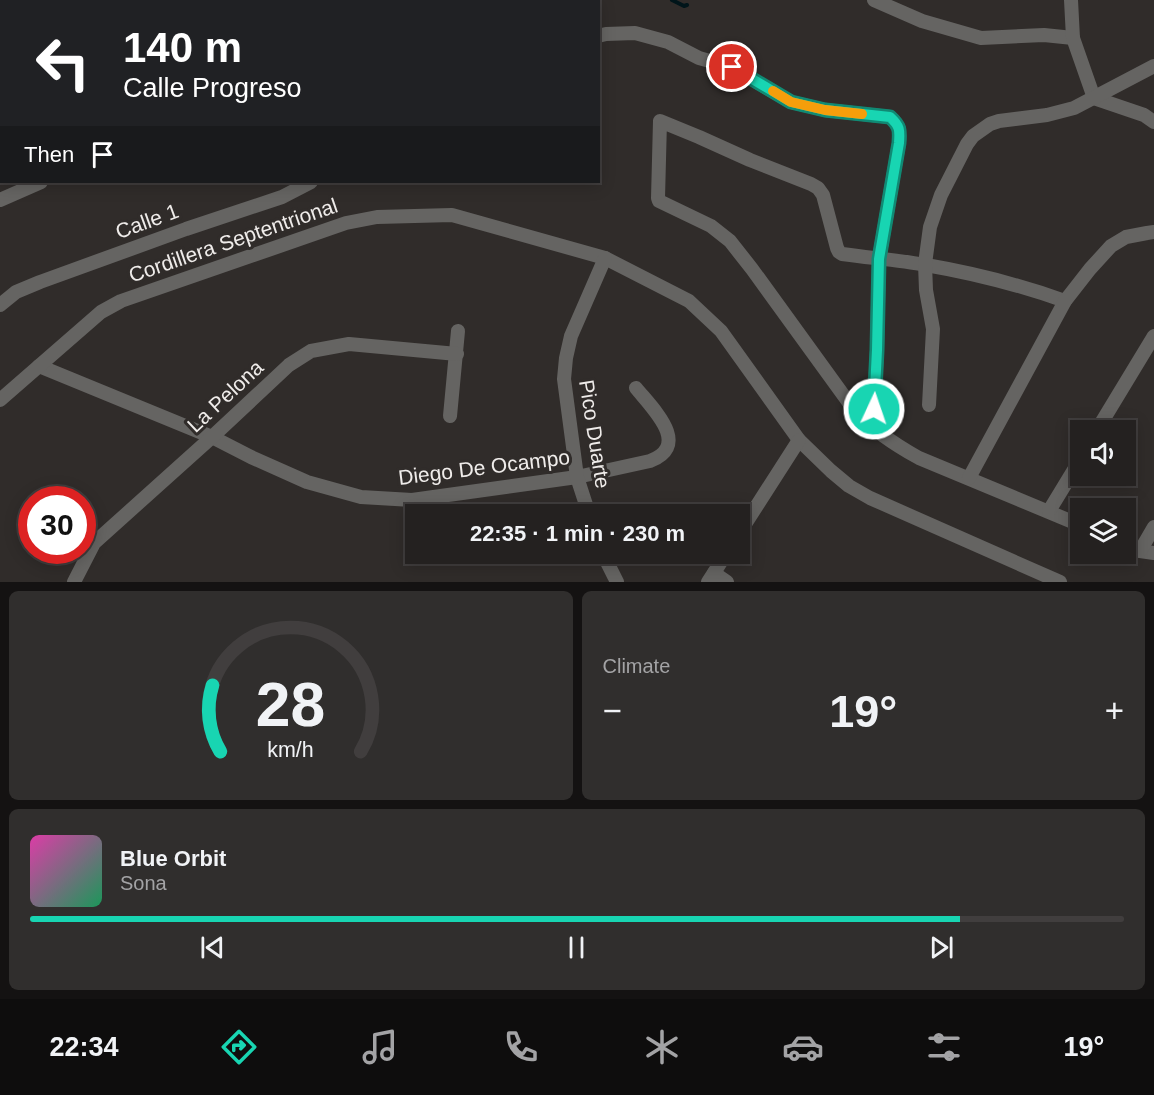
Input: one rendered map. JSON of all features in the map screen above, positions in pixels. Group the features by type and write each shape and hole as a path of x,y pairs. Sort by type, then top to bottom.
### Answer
{"street":[{"path":"874,0 922,21 981,38 1044,35 1073,38"},
{"path":"1071,0 1073,38 1094,98"},
{"path":"600,36 635,33 668,42 699,58 732,67 791,102 825,110 890,117 897,123 900,130 899,143 879,259 873,428"},
{"path":"929,405 933,329 926,290 925,264 930,227 941,195 967,144 973,136 990,124 1047,115 1074,108 1154,66"},
{"path":"1094,98 1143,115 1154,122"},
{"path":"1065,301 1029,288 925,264 842,254 839,252 823,195 818,188 660,121 659,201 711,226 730,241 852,407 873,428 897,446 919,458 1070,520"},
{"path":"0,200 39,183"},
{"name":"Calle 1","path":"0,305 16,292 40,282 282,196 309,183"},
{"name":"Cordillera Septentrional","path":"0,400 101,312 121,301 346,223 376,217 452,215 605,258 689,301 721,331 799,440 849,486 870,498 1060,582"},
{"path":"969,478 1065,301 1111,246 1126,237 1154,232"},
{"name":"Pico Duarte","path":"586,504 577,477 564,379 571,336 605,258"},
{"path":"450,416 458,331"},
{"path":"1103,420 1154,336"},
{"name":"La Pelona","path":"74,582 94,543 289,364 311,351 349,344 456,354"},
{"name":"Diego De Ocampo","path":"39,366 212,437 307,482 362,498 412,500 577,477 660,457 667,447 669,434 663,421 636,388"},
{"path":"750,516 799,440"},
{"path":"1049,511 1070,476"},
{"path":"1147,552 1154,527"},
{"path":"608,564 617,582"},
{"path":"719,564 711,577 727,582"}],"waterway":[{"path":"672,0 684,6 687,5"}],"slow traffic":[{"path":"773,91 791,102 825,110 862,114"}],"route":[{"path":"732,67 791,102 825,110 890,117 897,123 900,130 879,259 874,409"}]}
